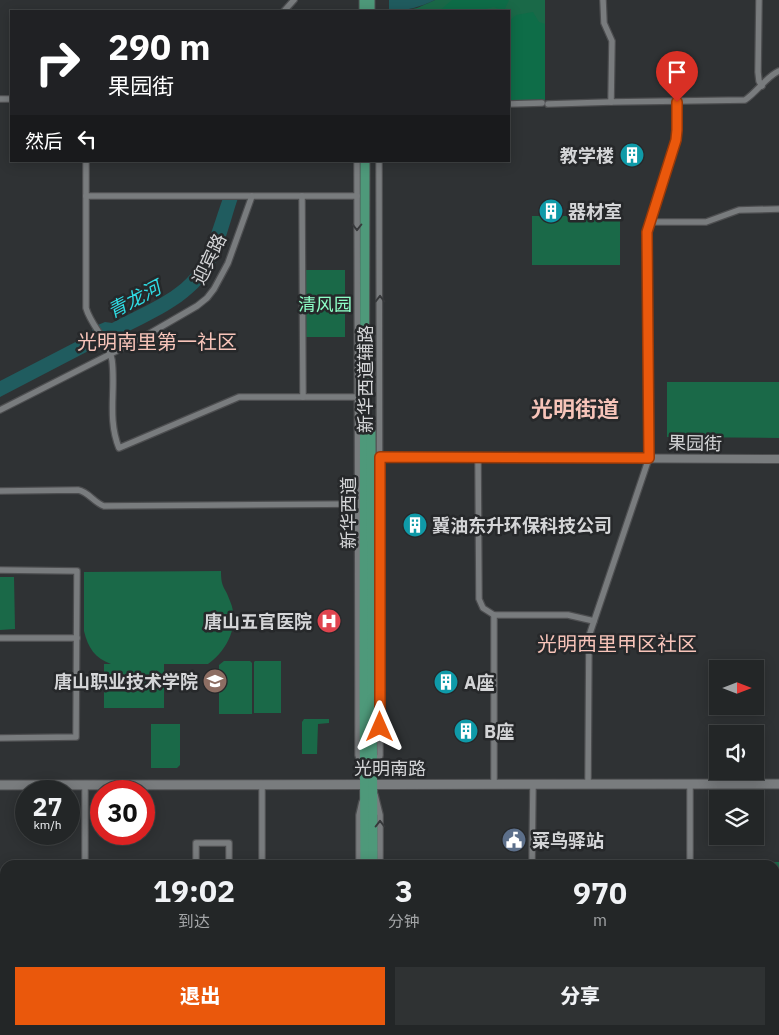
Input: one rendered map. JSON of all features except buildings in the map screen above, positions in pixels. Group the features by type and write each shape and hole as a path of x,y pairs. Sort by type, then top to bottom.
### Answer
{"main road":[{"name":"新华西道","path":"365,162 364,690 373,860"},
{"name":"新华西道","path":"365,860 369,785 370,162"},
{"name":"光明南路","path":"0,785 779,784"}],"street":[{"path":"285,10 294,0"},
{"path":"604,0 604,23 612,41 611,102"},
{"path":"759,0 758,72 759,81 762,86"},
{"path":"510,104 745,100 762,86 772,74 779,71"},
{"path":"588,784 589,636 649,458 647,232 676,140 677,102"},
{"path":"86,162 86,308 112,360 112,427 119,448 238,397 357,397"},
{"name":"新华西道辅路","path":"357,162 358,755 380,815 380,860"},
{"name":"新华西道辅路","path":"359,860 359,815 380,755 379,162"},
{"path":"86,196 357,196"},
{"name":"迎宾路","path":"0,410 108,350 148,334 197,306 207,298 228,263 249,196"},
{"path":"302,196 302,397"},
{"path":"649,222 706,222 744,209 779,209"},
{"name":"果园街","path":"370,457 779,459"},
{"path":"478,458 480,603 483,608 494,615 568,615 594,621"},
{"path":"0,491 78,490 84,491 97,504 104,506 358,504"},
{"path":"0,570 77,571 76,737 0,738"},
{"path":"494,615 494,785"},
{"path":"0,638 77,638"},
{"path":"532,860 533,784"},
{"path":"690,784 690,860"},
{"path":"85,785 86,860"},
{"path":"262,785 262,860"},
{"path":"196,860 196,843 229,843 229,860"}],"green space":[{"path":"435,0 545,0 545,100 510,100 510,10 407,10"},
{"path":"452,0 509,0 504,10 494,7 480,10 440,10"},
{"path":"533,12 539,22 545,24 545,100 510,100 510,20 516,15"},
{"path":"532,216 620,216 620,265 532,265"},
{"name":"清风园","path":"306,270 345,270 345,337 306,337"},
{"path":"667,382 779,382 779,438 667,437"},
{"path":"221,571 221,577 233,610 234,619 230,636 221,651 208,664 164,664 164,708 104,708 104,664 111,664 105,662 93,652 84,631 84,572"},
{"path":"0,577 14,577 15,629 0,630"},
{"path":"224,661 250,661 252,663 252,714 219,714 219,665"},
{"path":"255,661 281,661 281,713 254,713"},
{"path":"304,719 329,719 329,723 318,724 317,754 302,754 302,722"},
{"path":"151,724 180,724 180,765 177,768 151,768"}],"water":[{"path":"389,0 435,0 413,8 389,10"},
{"path":"223,198 238,198 216,263 203,283 193,293 169,310 117,337 110,343 96,347 0,397 0,381 91,334 93,327 105,322 112,323 159,299 181,284 198,264 202,256"}],"place":[{"name":"教学楼","path":"632,155"},
{"name":"器材室","path":"551,211"},
{"name":"冀油东升环保科技公司","path":"415,525"},
{"name":"唐山五官医院","path":"329,621"},
{"name":"唐山职业技术学院","path":"215,681"},
{"name":"A座","path":"446,682"},
{"name":"B座","path":"466,731"},
{"name":"菜鸟驿站","path":"514,840"}],"district":[{"name":"光明南里第一社区","path":"157,341"},
{"name":"光明街道","path":"575,408"},
{"name":"光明西里甲区社区","path":"617,643"}],"route":[{"path":"380,727 380,457 649,458 647,232 676,140 677,102"}],"water label":[{"name":"青龙河","path":"134,299"}]}
